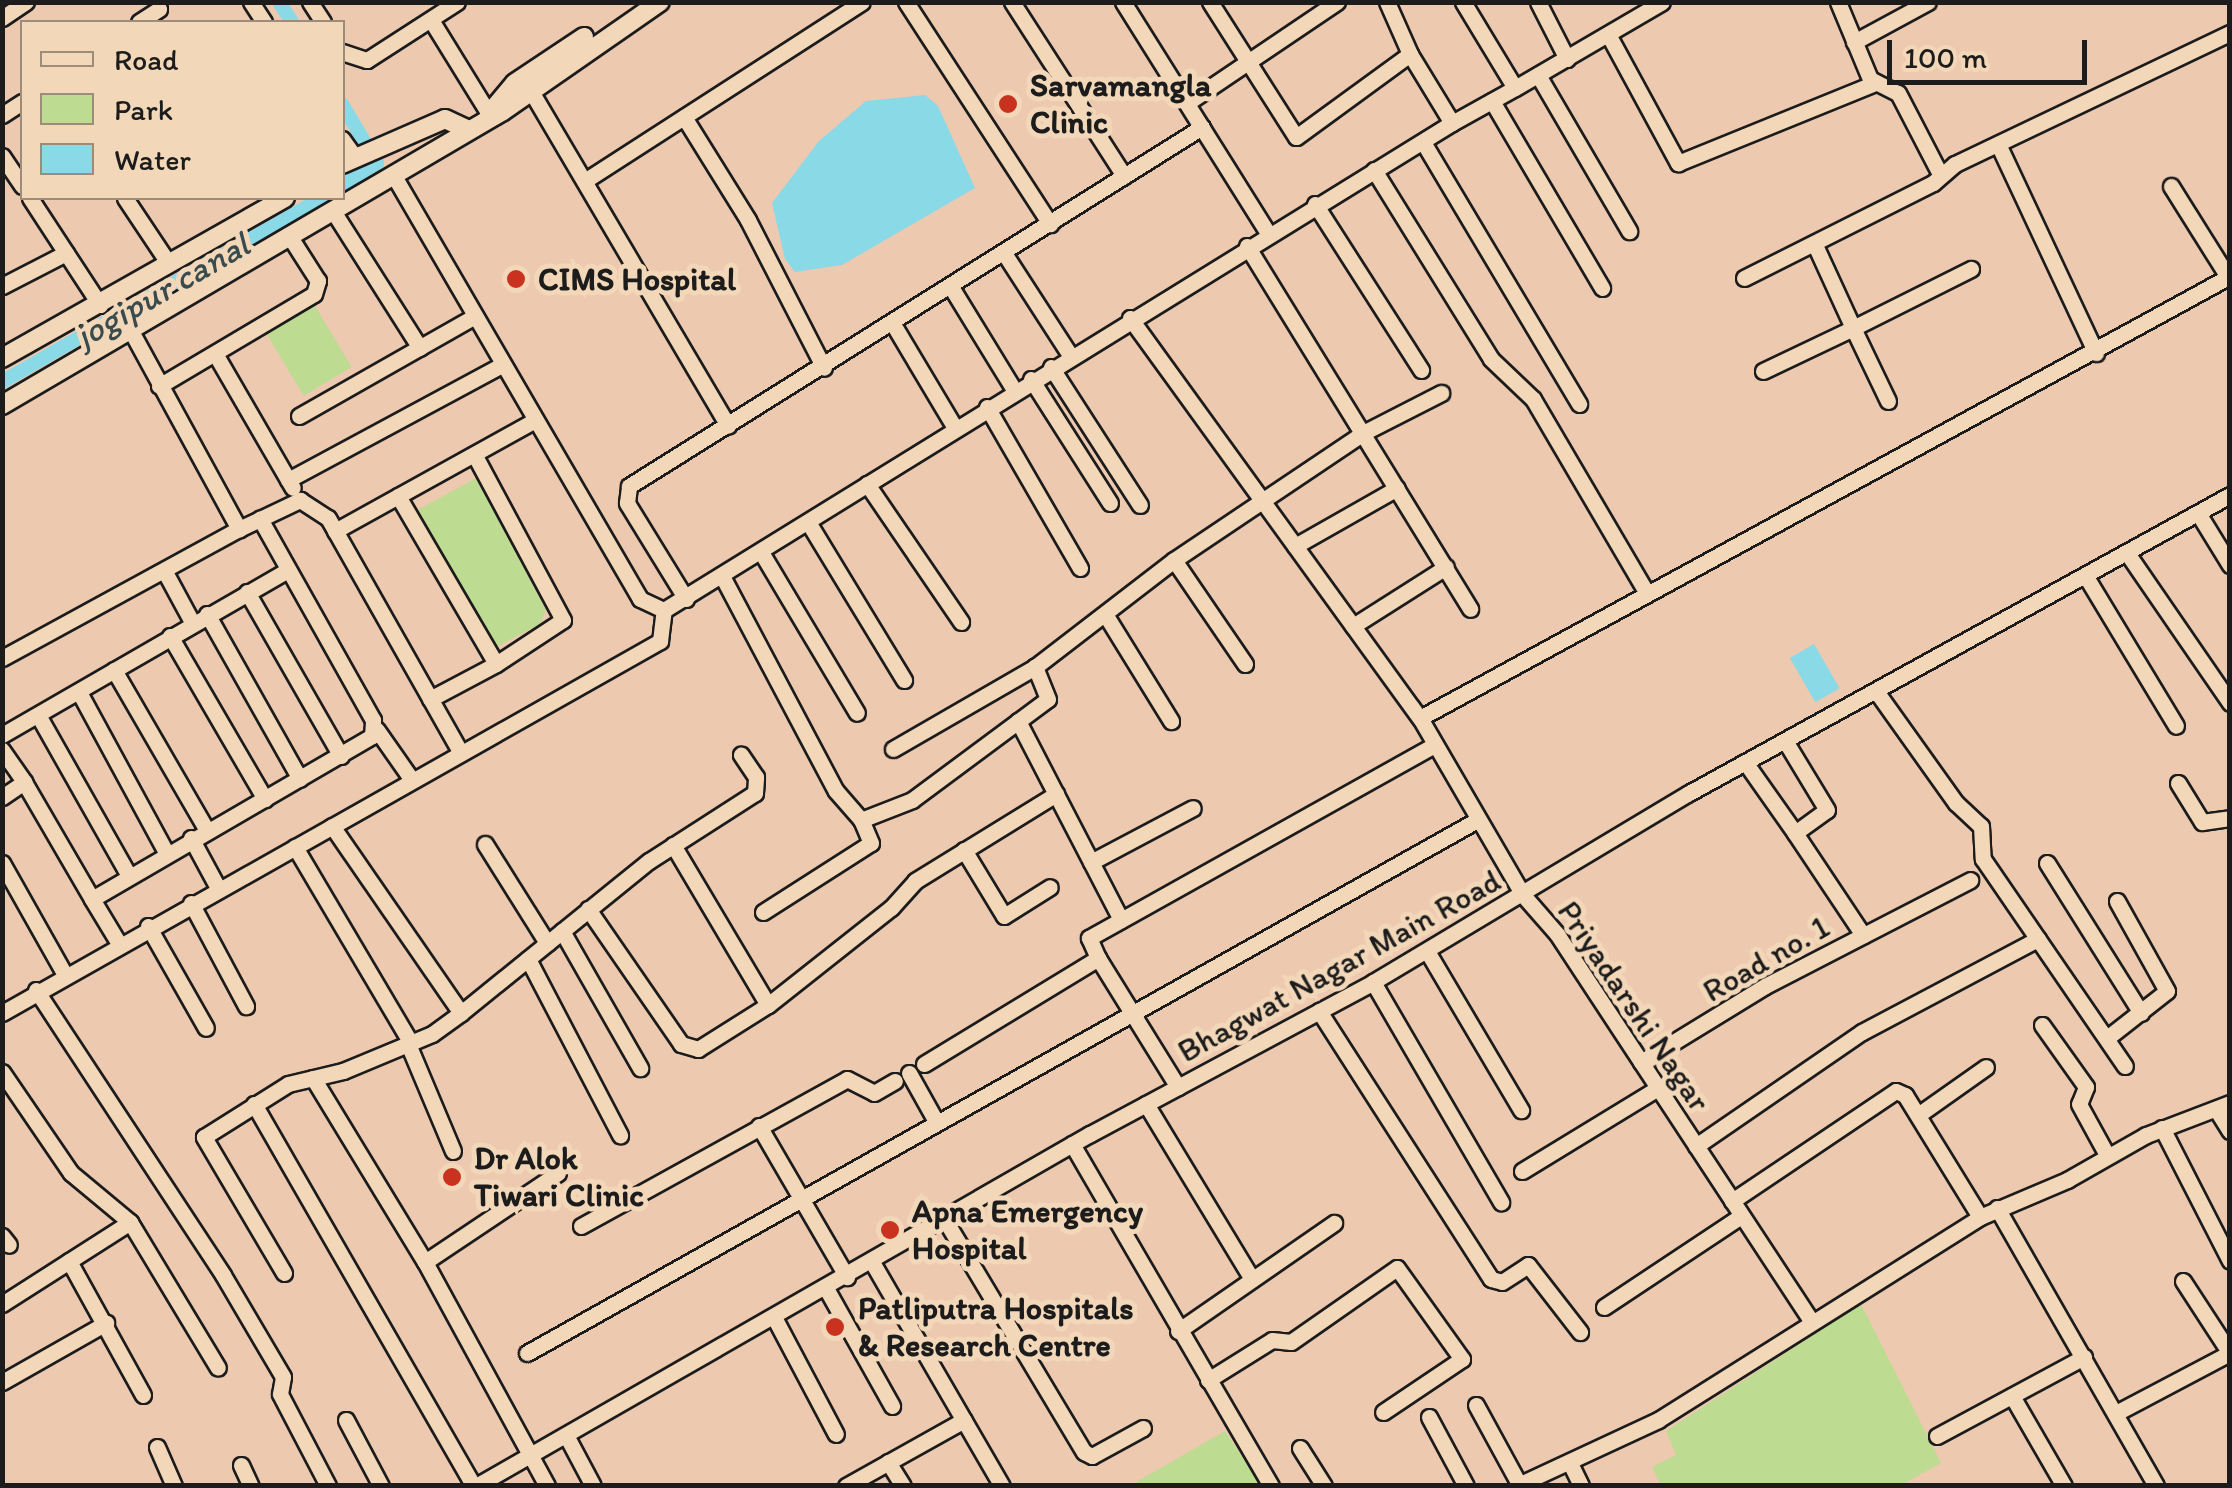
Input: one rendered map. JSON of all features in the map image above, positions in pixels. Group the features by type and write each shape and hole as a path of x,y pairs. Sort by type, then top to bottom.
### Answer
{"street":[{"path":"2,18 26,2"},
{"path":"345,53 366,60 456,2"},
{"path":"2,405 394,176 488,114 638,2"},
{"path":"527,84 660,2"},
{"path":"906,2 1050,224"},
{"path":"1012,2 1124,176"},
{"path":"1124,2 1268,233"},
{"path":"1186,103 1246,59 1337,2"},
{"path":"1386,2 1410,54 1452,123"},
{"path":"1464,2 1515,88"},
{"path":"1538,2 1567,59"},
{"path":"394,176 640,600 664,610 1315,204 1662,2"},
{"path":"1838,2 1873,84"},
{"path":"1854,42 1928,2"},
{"path":"1215,4 1296,137 1410,54"},
{"path":"586,180 854,5"},
{"path":"432,20 488,114"},
{"path":"1744,278 1816,245 1998,144 2230,33"},
{"path":"1609,36 1678,163 1873,84 1898,93 1941,176"},
{"path":"1538,76 1629,231"},
{"path":"527,84 728,426"},
{"path":"1492,101 1602,288"},
{"path":"354,158 445,118 466,129"},
{"path":"684,118 748,220 824,368"},
{"path":"686,599 625,492 1202,128"},
{"path":"1423,142 1579,404"},
{"path":"1998,144 2096,353"},
{"path":"2,156 20,183"},
{"path":"1374,170 1491,359 1533,399 1645,590"},
{"path":"1420,718 1645,590 2096,353 2229,276 2170,186"},
{"path":"31,200 100,305"},
{"path":"126,200 170,264"},
{"path":"2,358 282,200"},
{"path":"1315,204 1420,370"},
{"path":"333,211 420,348"},
{"path":"159,386 217,357 237,337 314,294 318,281 290,237"},
{"path":"1816,245 1888,401"},
{"path":"1247,246 1470,608"},
{"path":"2,286 66,253"},
{"path":"1004,253 1070,355"},
{"path":"1762,371 1971,270"},
{"path":"951,287 1014,390"},
{"path":"299,416 475,316"},
{"name":"Priyadarshi Nagar","path":"1130,318 1420,718 1523,895 1557,934 1810,1321"},
{"path":"892,324 955,428"},
{"path":"130,332 239,529"},
{"path":"217,357 300,500 335,531 461,753"},
{"path":"288,480 503,364"},
{"path":"1051,367 1140,505"},
{"path":"1031,380 1110,503"},
{"path":"893,749 1036,668 1261,498 1441,393"},
{"path":"987,408 1080,568"},
{"path":"335,531 536,420"},
{"path":"430,699 496,664 563,620 474,454"},
{"path":"867,484 961,622"},
{"path":"1295,546 1397,488"},
{"name":"Bhagwat Nagar Main Road","path":"475,1486 826,1290 1072,1144 1373,982 1745,762 1787,744 2230,495"},
{"path":"398,496 496,664"},
{"path":"2,658 300,500"},
{"path":"2198,513 2230,566"},
{"path":"260,519 376,730 412,780"},
{"path":"808,522 904,680"},
{"path":"761,552 856,712"},
{"path":"2127,553 2230,704"},
{"path":"1174,560 1245,664"},
{"path":"1353,626 1446,567"},
{"path":"2,736 288,570"},
{"path":"165,572 200,618 300,778"},
{"path":"2084,575 2176,726"},
{"path":"722,576 836,791 861,820 871,844 763,912"},
{"path":"247,592 341,756"},
{"path":"5,1006 660,641 664,610"},
{"path":"1105,614 1171,721"},
{"path":"170,636 265,799"},
{"path":"861,820 912,800 1048,698 1036,668"},
{"path":"114,670 199,833 218,888"},
{"path":"1876,691 1956,803 1981,826 1984,859 2125,1066"},
{"path":"78,692 166,852"},
{"path":"38,715 129,876"},
{"path":"1018,721 1121,920"},
{"path":"92,899 199,833 341,756 376,730"},
{"path":"1787,744 1826,810 1795,833"},
{"path":"1178,1087 1089,938 1434,745"},
{"path":"2,750 118,942"},
{"path":"284,1272 204,1137 254,1104 410,1043 461,1013 673,845 755,793 756,777 741,755"},
{"name":"Road no. 1","path":"1641,1062 1863,935 1745,762"},
{"path":"2,797 24,782"},
{"path":"2178,783 2205,825 2230,818"},
{"path":"588,909 685,1048 698,1049 768,1005 891,908 906,887 1056,794"},
{"path":"1090,862 1192,808"},
{"path":"527,1353 1477,820"},
{"path":"332,826 461,1013"},
{"path":"485,844 548,943"},
{"path":"673,845 768,1005"},
{"path":"294,847 410,1043 453,1150"},
{"path":"964,850 1004,916 1050,887"},
{"path":"2,863 64,974"},
{"path":"2047,863 2141,1013"},
{"path":"1863,935 1970,880"},
{"path":"2107,1038 2165,996 2167,984 2117,901"},
{"path":"191,903 246,1006"},
{"path":"148,926 206,1028"},
{"path":"562,932 640,1068"},
{"path":"1696,1146 1862,1032 2038,939"},
{"path":"1426,950 1521,1110"},
{"path":"528,958 620,1135"},
{"path":"924,1064 1098,958"},
{"path":"1373,982 1501,1202"},
{"path":"36,990 223,1275 280,1372 280,1394 328,1486"},
{"path":"1319,1010 1491,1279 1502,1282 1528,1265 1580,1332"},
{"path":"2042,1025 2086,1087 2079,1104 2107,1155"},
{"path":"1918,1115 1986,1067"},
{"path":"2,1072 71,1173 130,1222 218,1368"},
{"path":"581,1226 846,1079 868,1093 902,1077 937,1123"},
{"path":"313,1078 425,1262 547,1486"},
{"path":"1522,1171 1658,1088"},
{"path":"1604,1307 1896,1091 1918,1115 1980,1217"},
{"path":"254,1104 475,1486"},
{"path":"1146,1104 1252,1280"},
{"path":"1476,1405 1518,1485 1658,1420 1810,1321 1997,1208 2067,1180 2162,1128 2223,1106 2230,1130"},
{"path":"759,1126 846,1278"},
{"path":"2162,1128 2230,1262"},
{"path":"1072,1144 1270,1486"},
{"path":"425,1262 558,1174"},
{"path":"1997,1208 2156,1486"},
{"path":"945,1220 1084,1452 1092,1456 1142,1428"},
{"path":"2,1304 130,1222"},
{"path":"1178,1332 1334,1222"},
{"path":"69,1261 143,1395"},
{"path":"872,1262 1002,1486"},
{"path":"1208,1380 1272,1340 1291,1342 1397,1268 1462,1359 1384,1412"},
{"path":"2116,1413 2228,1354 2183,1281"},
{"path":"826,1290 892,1406"},
{"path":"775,1319 836,1434"},
{"path":"2,1382 106,1322"},
{"path":"1937,1436 2084,1357"},
{"path":"2012,1396 2064,1486"},
{"path":"1429,1417 1466,1486"},
{"path":"346,1420 381,1486"},
{"path":"846,1486 964,1420"},
{"path":"567,1437 593,1486"},
{"path":"156,1447 174,1486"},
{"path":"1300,1448 1324,1486"},
{"path":"888,1462 902,1486"},
{"path":"1570,1464 1582,1486"},
{"path":"241,1465 251,1486"}],"green space":[{"path":"312,301 352,367 304,396 264,330"},
{"path":"476,478 546,610 540,624 496,647 418,510"},
{"path":"1861,1304 1941,1463 1901,1485 1661,1485 1652,1467 1676,1455 1666,1431"},
{"path":"1225,1431 1261,1485 1131,1485"}],"water":[{"path":"925,95 938,106 975,188 842,265 795,272 785,259 772,203 819,141 866,101"},
{"path":"1814,644 1840,688 1815,702 1790,658"}],"waterway":[{"name":"jogipur canal","path":"279,2 291,20"},
{"name":"jogipur canal","path":"345,109 377,163 345,183"},
{"name":"jogipur canal","path":"2,382 319,200"}],"place":[{"name":"Sarvamangla Clinic","path":"1008,104"},
{"name":"CIMS Hospital","path":"516,279"},
{"name":"Dr Alok Tiwari Clinic","path":"452,1177"},
{"name":"Apna Emergency Hospital","path":"890,1230"},
{"name":"Patliputra Hospitals & Research Centre","path":"835,1327"}]}
